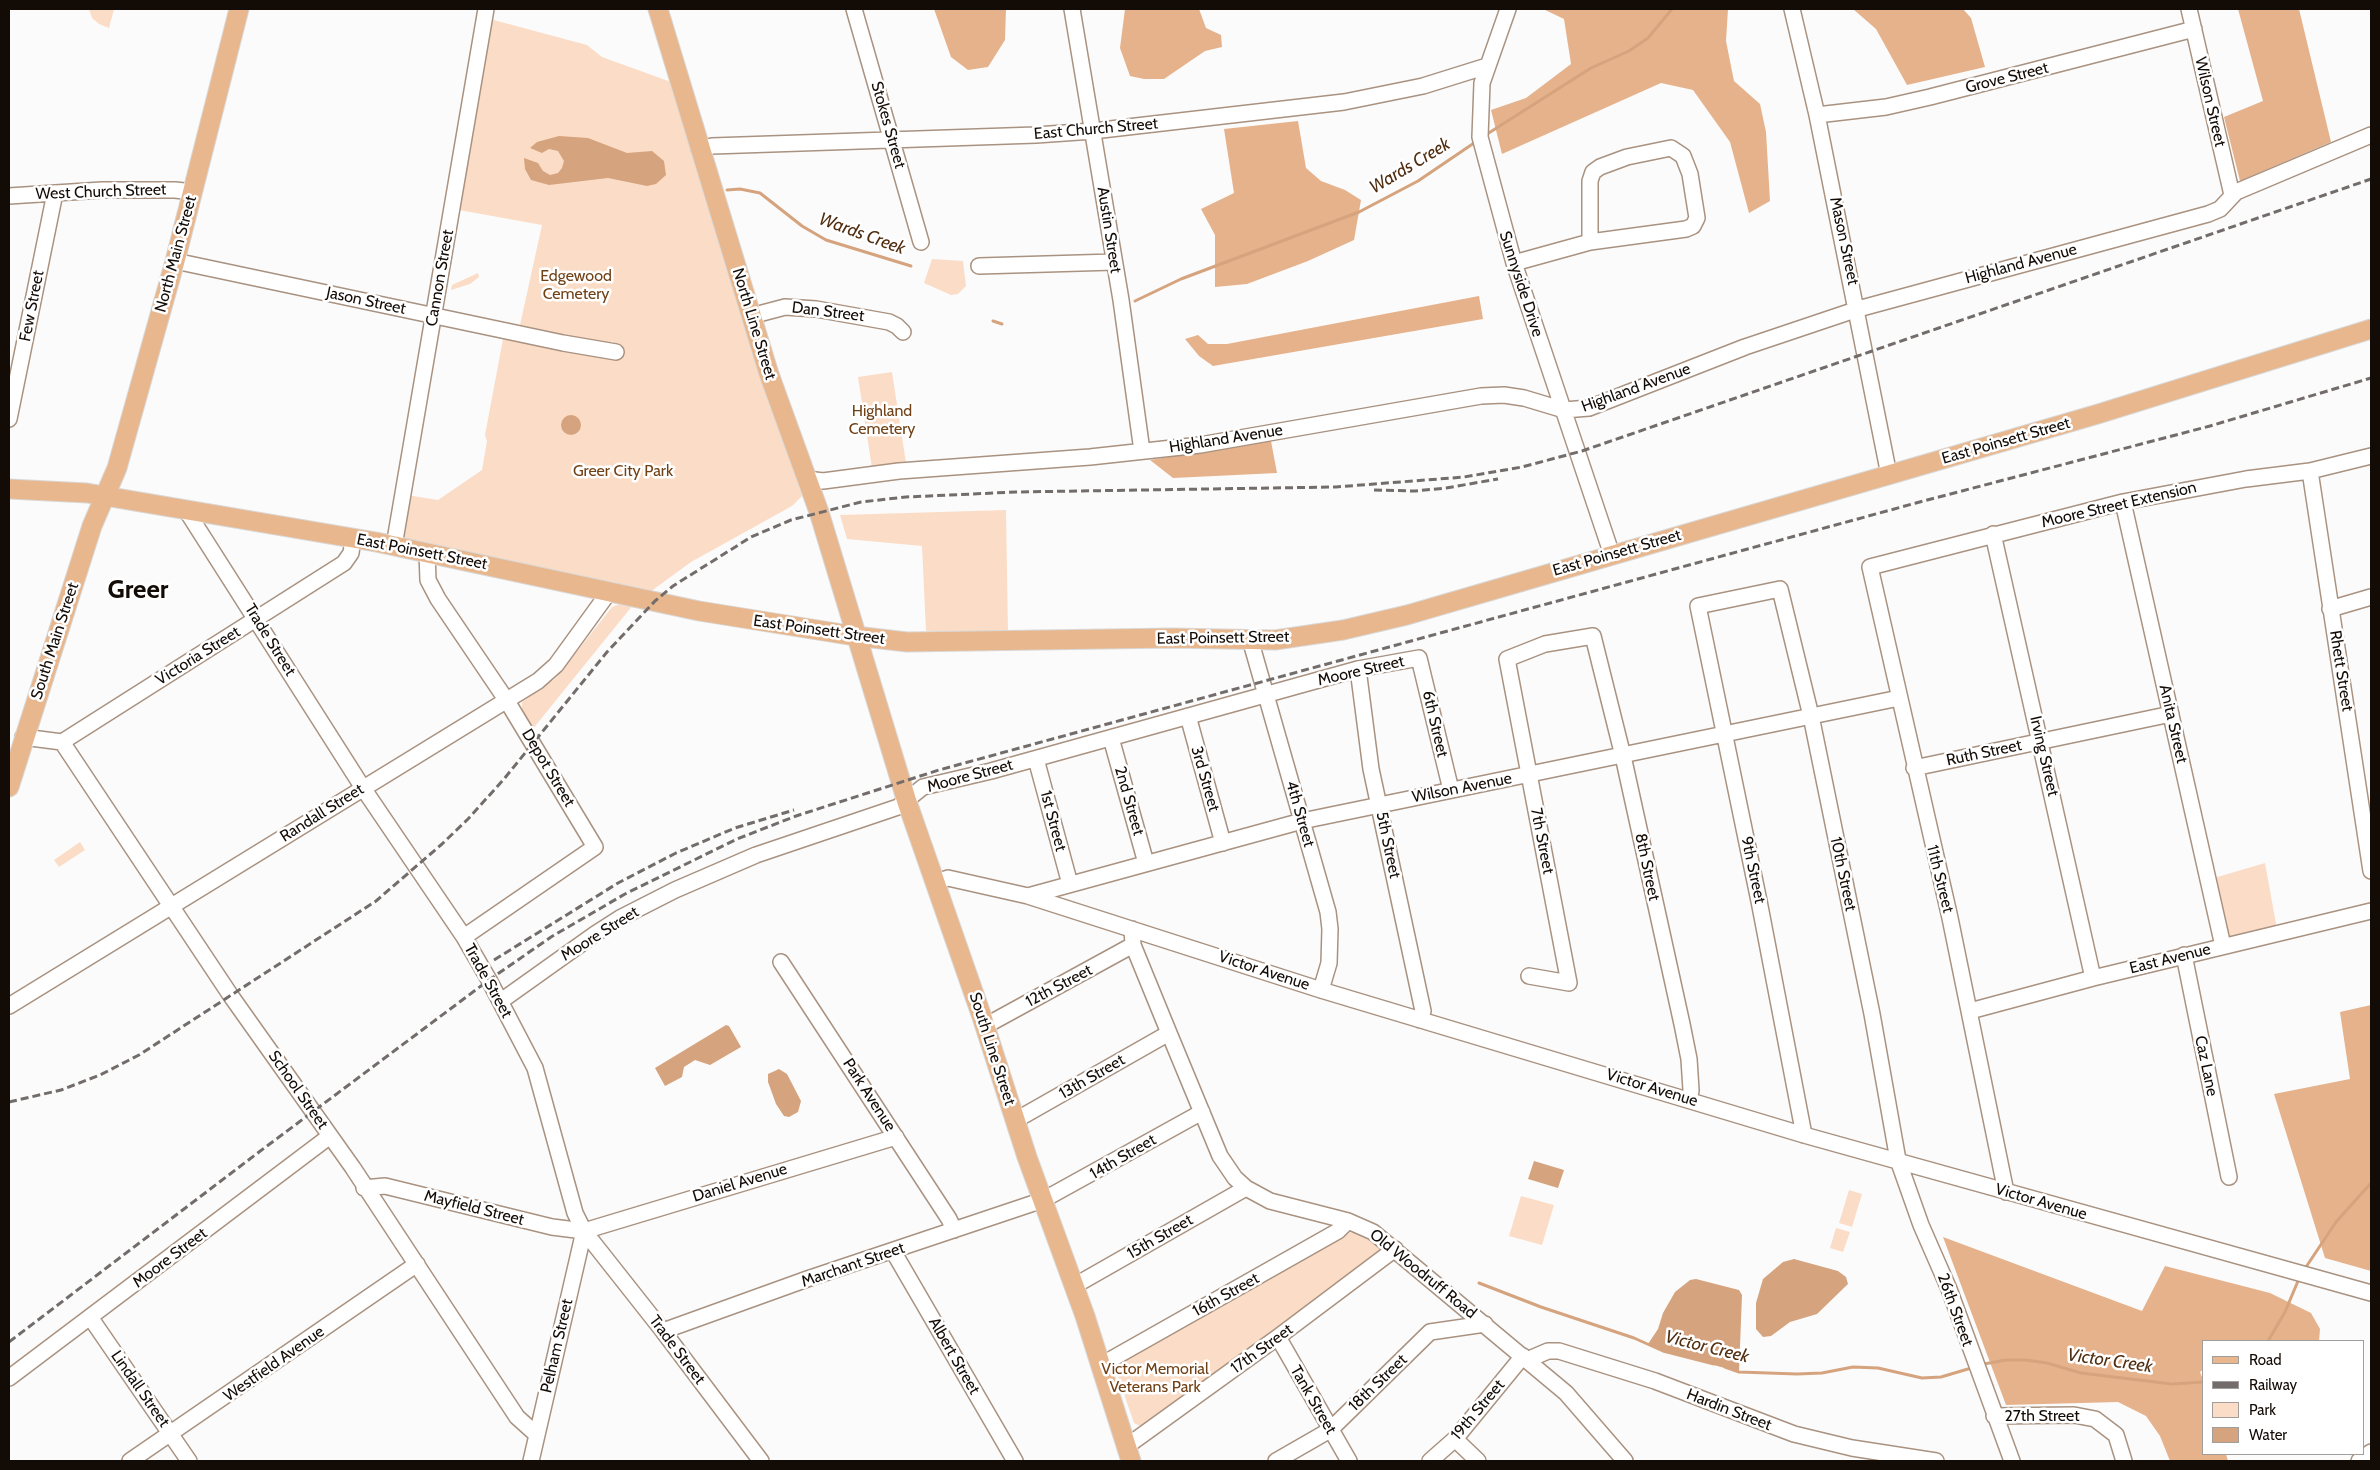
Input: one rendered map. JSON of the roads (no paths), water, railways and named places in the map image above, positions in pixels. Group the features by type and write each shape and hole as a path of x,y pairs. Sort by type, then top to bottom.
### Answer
{"main road":[{"name":"North Main Street","path":"105,496 117,468 174,261 239,9"},
{"name":"North Line Street","path":"658,9 699,149 773,386 822,521 856,636"},
{"name":"East Poinsett Street","path":"9,489 64,490 186,510 202,520 353,538 734,618 856,636 908,642 1275,640 1310,636 1375,624 2098,414 2371,329"},
{"name":"South Main Street","path":"9,787 23,737 92,526 105,496"},
{"name":"South Line Street","path":"856,636 907,802 985,1026 1042,1200 1101,1365 1129,1454"}],"street":[{"name":"Cannon Street","path":"394,546 486,9"},
{"name":"Stokes Street","path":"854,9 921,242"},
{"name":"Austin Street","path":"1072,9 1114,262 1142,451"},
{"name":"Sunnyside Drive","path":"1508,9 1487,66 1480,101 1482,143 1514,263 1612,554"},
{"name":"Mason Street","path":"1792,9 1818,115 1858,308 1889,475"},
{"name":"Wilson Street","path":"2189,9 2232,195"},
{"name":"Grove Street","path":"1818,115 1871,109 1930,97 2194,29"},
{"name":"East Church Street","path":"699,149 712,146 893,141 1093,131 1344,102 1423,86 1487,66"},
{"name":"Highland Avenue","path":"806,479 823,481 899,471 1002,464 1200,445 1481,396 1504,395 1524,398 1564,410 1588,408 1745,347 1858,308 2208,214 2220,208 2232,195 2371,136"},
{"path":"1514,263 1590,242 1686,229 1694,226 1697,218 1693,189 1685,160 1680,152 1671,148 1641,153 1600,167 1593,172 1590,180 1590,242"},
{"name":"West Church Street","path":"9,196 164,190 192,192"},
{"name":"Few Street","path":"9,420 55,193"},
{"name":"Jason Street","path":"174,261 563,343 616,352"},
{"path":"979,266 1114,262"},
{"name":"Dan Street","path":"751,316 785,306 816,308 889,322 903,332"},
{"name":"Moore Street Extension","path":"1870,566 2123,502 2246,479 2310,471 2371,456"},
{"name":"Rhett Street","path":"2310,471 2371,871"},
{"name":"Anita Street","path":"2123,502 2223,946"},
{"name":"Trade Street","path":"202,520 257,619 363,788 464,937 501,1001 535,1068 575,1213 584,1231 664,1331 761,1461"},
{"name":"Irving Street","path":"1993,534 2042,741 2093,978"},
{"name":"Victoria Street","path":"62,742 344,563 351,553 353,538"},
{"name":"Depot Street","path":"427,553 427,574 431,586 507,701 595,847 464,937"},
{"name":"11th Street","path":"1870,566 1970,1012 2006,1192"},
{"name":"9th Street","path":"1780,589 1698,606 1759,901 1804,1135"},
{"name":"10th Street","path":"1780,589 1811,716 1872,1014 1898,1160"},
{"name":"Randall Street","path":"9,1006 538,681 556,665 604,602 609,592"},
{"path":"2330,609 2371,597"},
{"name":"7th Street","path":"1529,976 1569,983 1507,659 1545,644 1593,636"},
{"name":"8th Street","path":"1593,636 1623,756 1689,1059 1692,1090 1690,1099"},
{"name":"4th Street","path":"1250,639 1324,895 1330,929 1329,963 1321,990"},
{"name":"Moore Street","path":"501,1001 620,918 675,890 756,855 907,802 922,788 1036,759 1358,669 1420,658"},
{"name":"6th Street","path":"1420,658 1451,790"},
{"name":"5th Street","path":"1358,669 1365,736 1423,1011 1420,1020"},
{"name":"Wilson Avenue","path":"1028,896 1302,821 1899,698"},
{"name":"Ruth Street","path":"1914,768 2171,714"},
{"name":"3rd Street","path":"1188,716 1223,843"},
{"path":"23,737 62,742"},
{"name":"2nd Street","path":"1111,738 1146,863"},
{"name":"School Street","path":"62,742 231,996 330,1136 417,1264 517,1417 537,1435"},
{"name":"1st Street","path":"1036,759 1070,884"},
{"name":"Victor Avenue","path":"936,882 948,878 1028,896 1321,990 1690,1099 1804,1135 2371,1293"},
{"name":"East Avenue","path":"1970,1012 2184,955 2371,911"},
{"name":"Old Woodruff Road","path":"1132,929 1133,945 1202,1112 1225,1164 1246,1188 1281,1205 1348,1221 1373,1232 1486,1324 1566,1393 1625,1461"},
{"name":"12th Street","path":"985,1026 1133,945"},
{"name":"Caz Lane","path":"2184,955 2229,1177"},
{"name":"Park Avenue","path":"781,962 950,1219 954,1230"},
{"name":"13th Street","path":"1016,1120 1169,1033"},
{"name":"14th Street","path":"1042,1200 1202,1112"},
{"name":"Moore Street","path":"9,1378 330,1136"},
{"name":"Daniel Avenue","path":"584,1231 896,1137"},
{"name":"26th Street","path":"1898,1160 1921,1225 1949,1289 2012,1461"},
{"name":"Mayfield Street","path":"364,1188 385,1186 552,1226 584,1231"},
{"name":"15th Street","path":"1074,1286 1246,1188"},
{"name":"Marchant Street","path":"664,1331 1042,1200"},
{"name":"16th Street","path":"1101,1365 1338,1231 1348,1221"},
{"name":"Pelham Street","path":"531,1461 584,1231"},
{"name":"17th Street","path":"1129,1454 1395,1249"},
{"name":"Albert Street","path":"893,1251 1016,1461"},
{"name":"Westfield Avenue","path":"130,1461 171,1435 417,1264"},
{"name":"Lindall Street","path":"90,1317 189,1461"},
{"name":"18th Street","path":"1276,1461 1330,1430 1430,1332 1486,1324"},
{"name":"Tank Street","path":"1278,1338 1349,1461"},
{"name":"Hardin Street","path":"1525,1358 1548,1351 1565,1352 1655,1381 1794,1434 1883,1457 1936,1461"},
{"name":"19th Street","path":"1430,1461 1455,1439 1525,1358"},
{"name":"27th Street","path":"1994,1416 2074,1415 2095,1419 2116,1435 2124,1461"},
{"path":"1455,1439 1478,1461"},
{"path":"2359,1461 2371,1452"}],"water":[{"path":"559,136 588,138 627,153 652,151 664,161 666,175 656,184 647,186 608,178 549,185 531,180 525,169 524,158 538,163 543,171 550,175 558,173 562,168 564,161 558,151 549,149 542,153 530,148 537,142"},
{"path":"571,415 578,418 581,425 578,432 571,435 564,432 561,425 564,418"},
{"path":"726,1025 729,1026 741,1047 710,1065 695,1060 684,1067 682,1077 665,1086 655,1068"},
{"path":"779,1069 787,1074 801,1101 798,1112 789,1117 784,1116 776,1104 768,1082 768,1074"},
{"path":"1534,1161 1564,1170 1558,1188 1528,1179"},
{"path":"1794,1259 1838,1271 1846,1277 1848,1284 1817,1314 1790,1322 1771,1336 1763,1337 1756,1329 1756,1303 1763,1279 1783,1262"},
{"path":"1696,1279 1739,1290 1742,1295 1739,1372 1663,1351 1648,1344 1658,1329 1663,1313 1675,1292 1690,1280"}],"waterway":[{"name":"Wards Creek","path":"1484,136 1591,68 1629,51 1648,38 1672,9"},
{"name":"Wards Creek","path":"1135,301 1181,279 1359,212 1418,181 1477,141"},
{"name":"Wards Creek","path":"727,190 740,189 760,193 802,226 826,240 911,266"},
{"name":"Wards Creek","path":"993,321 1002,324"},
{"name":"Victor Creek","path":"2306,1267 2336,1222 2371,1183"},
{"name":"Victor Creek","path":"2269,1340 2285,1312 2298,1281"},
{"name":"Victor Creek","path":"1479,1283 1541,1307 1634,1338 1663,1351 1714,1364"},
{"name":"Victor Creek","path":"1984,1364 2006,1360 2026,1360 2047,1363 2081,1373 2172,1384 2202,1382"},
{"name":"Victor Creek","path":"1725,1367 1739,1372 1797,1374 1822,1373 1853,1367 1878,1368 1922,1378 1941,1377 1968,1369"}],"railway":[{"path":"9,1102 61,1090 100,1075 139,1055 376,901 468,819 504,779 607,652 655,601 673,586 751,537 791,520 861,502 906,497 1016,492 1336,487 1464,477 1522,467 1582,451 2371,179"},
{"path":"9,1342 489,980 551,937 625,894 737,839 796,816 939,770 1916,503 2210,426 2371,378"},
{"path":"1374,490 1415,491 1498,479"},
{"path":"494,960 618,883 676,853 735,828 794,810"}],"district":[{"name":"Greer","path":"138,590"}],"park label":[{"name":"Edgewood Cemetery","path":"576,285"},
{"name":"Highland Cemetery","path":"882,420"},
{"name":"Greer City Park","path":"623,471"},
{"name":"Victor Memorial Veterans Park","path":"1155,1378"}]}
